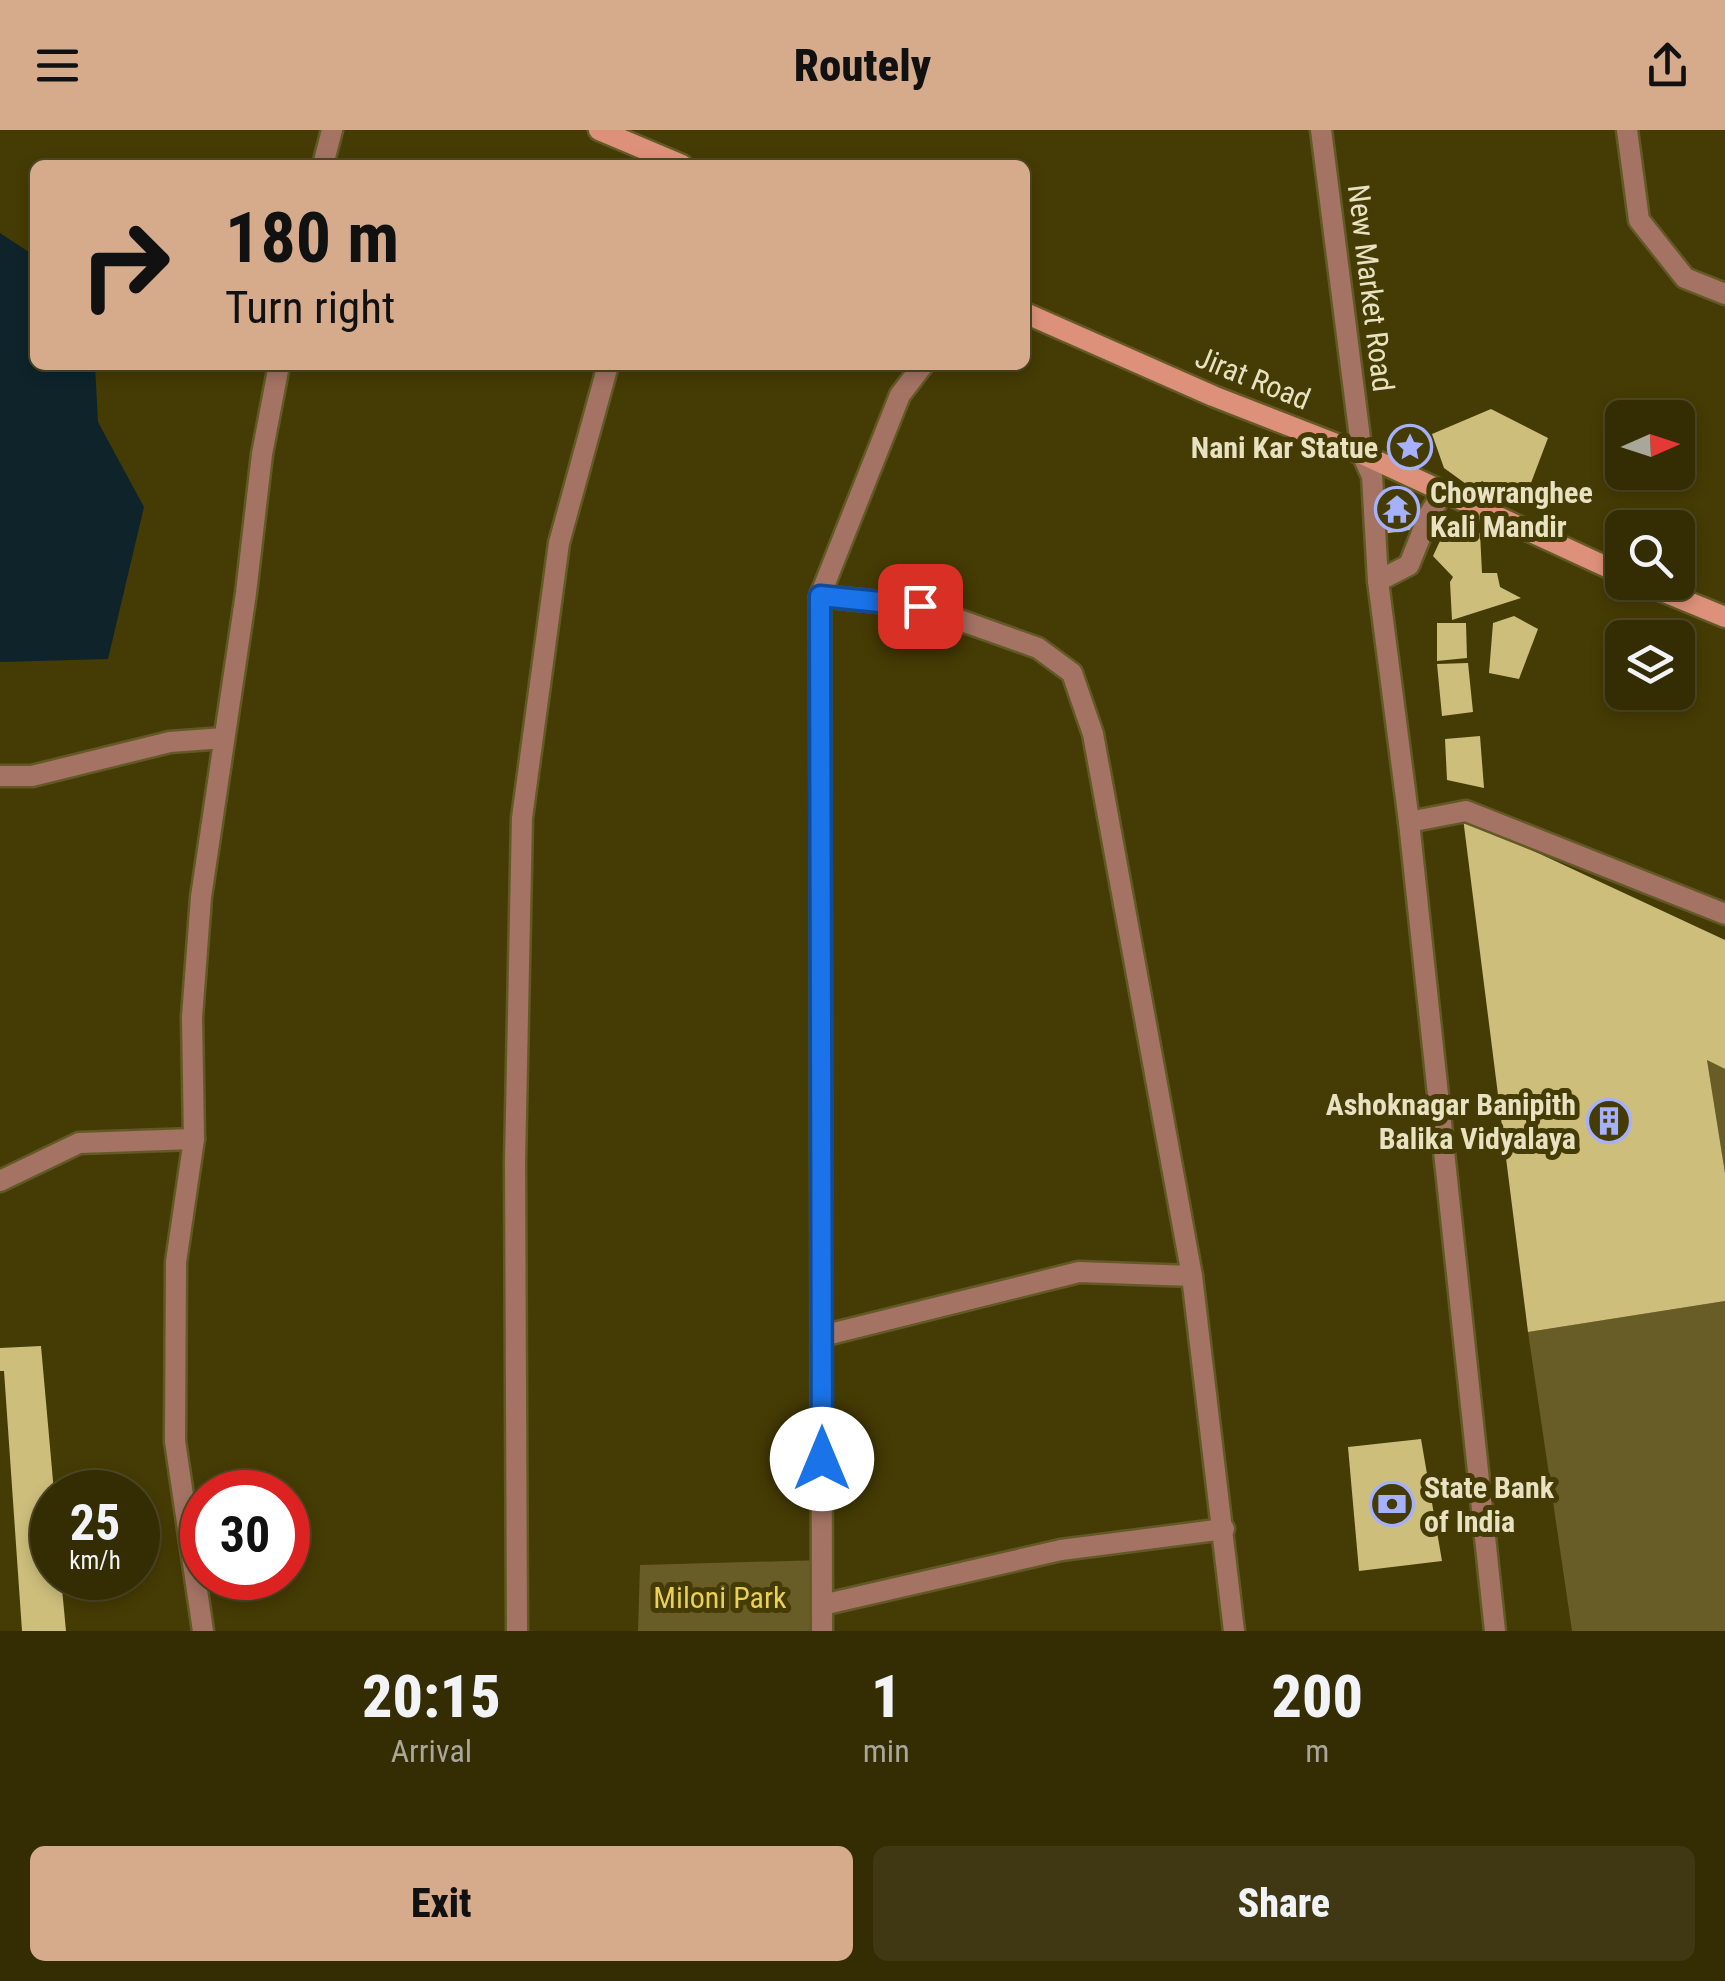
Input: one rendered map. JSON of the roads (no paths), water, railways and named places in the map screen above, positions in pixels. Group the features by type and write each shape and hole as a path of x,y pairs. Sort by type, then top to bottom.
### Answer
{"main road":[{"path":"599,130 670,160"},
{"name":"Jirat Road","path":"1030,315 1214,396 1362,454 1605,566"},
{"path":"1684,600 1725,617"}],"street":[{"path":"324,160 332,130"},
{"name":"New Market Road","path":"1321,130 1362,454 1372,476 1378,581 1409,822 1495,1631"},
{"path":"1626,130 1640,220 1685,278 1725,294"},
{"path":"203,1631 175,1442 176,1262 194,1139 192,1017 201,897 262,454 278,370"},
{"path":"518,1631 515,1162 522,818 559,542 607,370"},
{"path":"822,1631 820,596 900,395 919,370"},
{"path":"1378,581 1408,565 1430,513 1444,492"},
{"path":"820,596 920,606 1038,648 1072,673 1093,734 1192,1276 1234,1631"},
{"path":"0,776 32,776 170,742 224,738"},
{"path":"1409,822 1466,811 1725,914"},
{"path":"0,1181 79,1143 194,1139"},
{"path":"822,1336 1079,1272 1192,1276"},
{"path":"822,1605 1061,1550 1224,1530"}],"water":[{"path":"0,233 30,253 30,370 95,370 98,422 144,507 108,659 0,662"}],"place":[{"name":"Nani Kar Statue","path":"1410,447"},
{"name":"Chowranghee Kali Mandir","path":"1397,509"},
{"name":"Ashoknagar Banipith Balika Vidyalaya","path":"1609,1121"},
{"name":"State Bank of India","path":"1392,1504"}],"park label":[{"name":"Miloni Park","path":"720,1597"}]}
